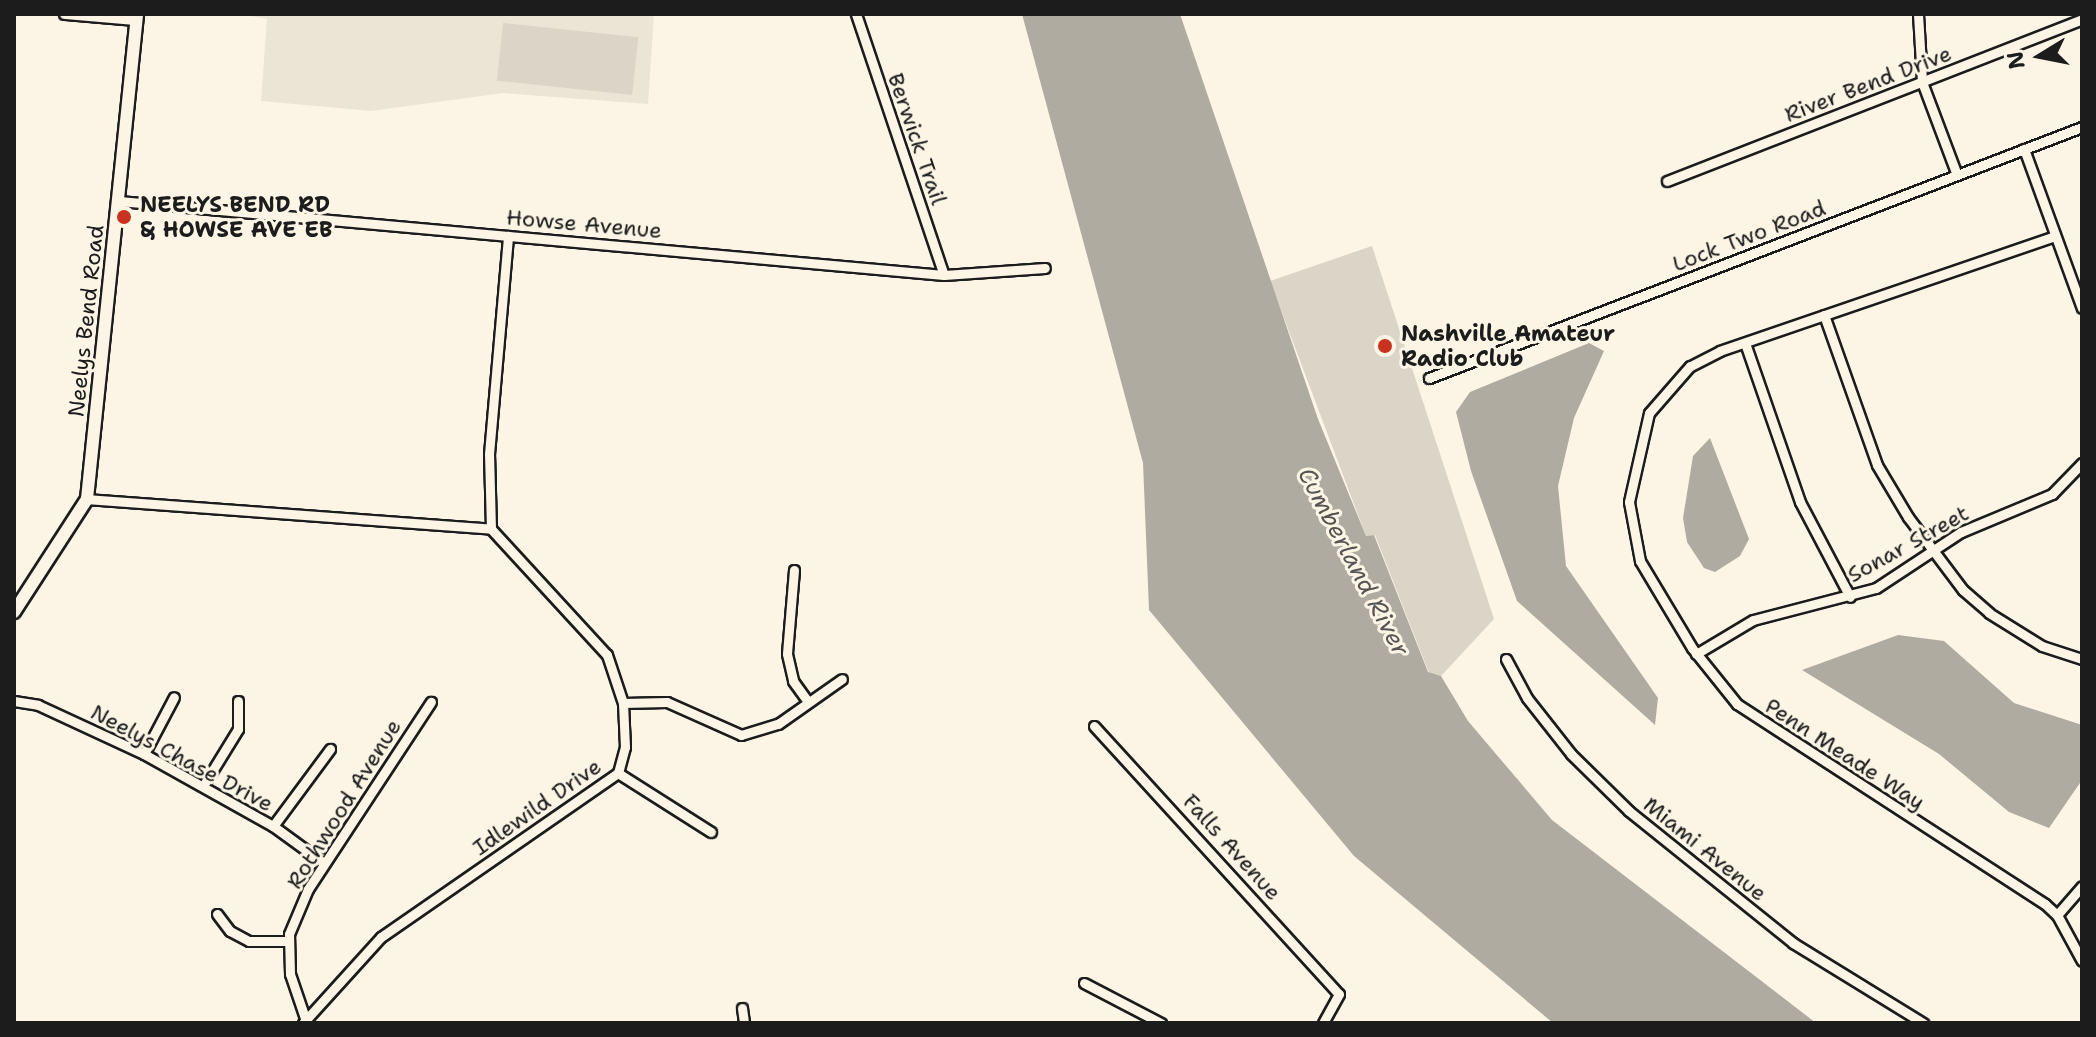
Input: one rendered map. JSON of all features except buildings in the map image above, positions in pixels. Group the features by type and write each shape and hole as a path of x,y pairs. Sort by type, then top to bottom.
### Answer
{"main road":[{"name":"Neelys Bend Road","path":"14,612 87,499 136,17"}],"street":[{"path":"64,14 136,17"},
{"name":"Berwick Trail","path":"856,14 944,275"},
{"path":"1918,14 1922,82 1957,175"},
{"name":"River Bend Drive","path":"1667,181 2082,19"},
{"name":"Lock Two Road","path":"1429,378 2082,127"},
{"path":"2024,149 2082,308"},
{"name":"Howse Avenue","path":"119,201 944,275 1045,268"},
{"path":"87,499 495,534 489,454 508,236"},
{"name":"Penn Meade Way","path":"2055,236 1745,343 1690,366 1669,385 1649,413 1629,502 1640,561 1696,654 1719,685 1763,725 2057,915 2082,961"},
{"path":"1824,315 1877,465 1963,590 1989,613 2042,646 2082,659"},
{"path":"1745,343 1800,502 1850,597"},
{"name":"Sonar Street","path":"1696,654 1753,620 1876,588 1961,532 2052,494 2082,463"},
{"name":"Idlewild Drive","path":"304,1022 381,937 618,773 625,747 623,703 607,655 567,606 495,534"},
{"path":"794,570 787,654 793,681 808,702"},
{"name":"Miami Avenue","path":"1506,659 1527,698 1571,754 1629,811 1793,943 1923,1023"},
{"path":"623,703 667,702 741,735 778,724 842,679"},
{"path":"144,754 174,697"},
{"name":"Neelys Chase Drive","path":"14,701 38,705 144,754 273,826 324,863"},
{"path":"203,786 238,729 238,701"},
{"name":"Rothwood Avenue","path":"304,1022 290,974 289,941 308,889 431,702"},
{"name":"Falls Avenue","path":"1094,726 1338,995 1323,1023"},
{"path":"273,826 330,749"},
{"path":"618,773 711,832"},
{"path":"2057,915 2082,886"},
{"path":"217,914 230,931 249,941 289,941"},
{"path":"1084,983 1161,1023"},
{"path":"742,1008 744,1023"}],"shaded area":[{"path":"241,14 654,14 648,104 503,93 371,111 261,101 267,19"},
{"path":"503,23 638,37 632,95 497,81"},
{"path":"1372,246 1494,619 1441,676 1429,673 1375,535 1366,536 1270,281"}],"water":[{"name":"Cumberland River","path":"1022,14 1180,14 1318,419 1366,536 1374,535 1428,672 1441,676 1468,721 1552,820 1816,1023 1553,1023 1354,856 1149,610 1143,463"},
{"path":"1589,343 1604,351 1574,418 1558,486 1566,566 1658,698 1655,725 1517,601 1471,471 1456,412 1470,392"},
{"path":"1710,438 1749,539 1740,556 1715,572 1704,568 1687,542 1683,518 1693,456"},
{"path":"1898,635 1944,641 2014,703 2082,725 2082,780 2049,828 2009,812 1939,754 1802,670"}],"place":[{"name":"NEELYS BEND RD & HOWSE AVE EB","path":"124,217"},
{"name":"Nashville Amateur Radio Club","path":"1385,346"}]}
